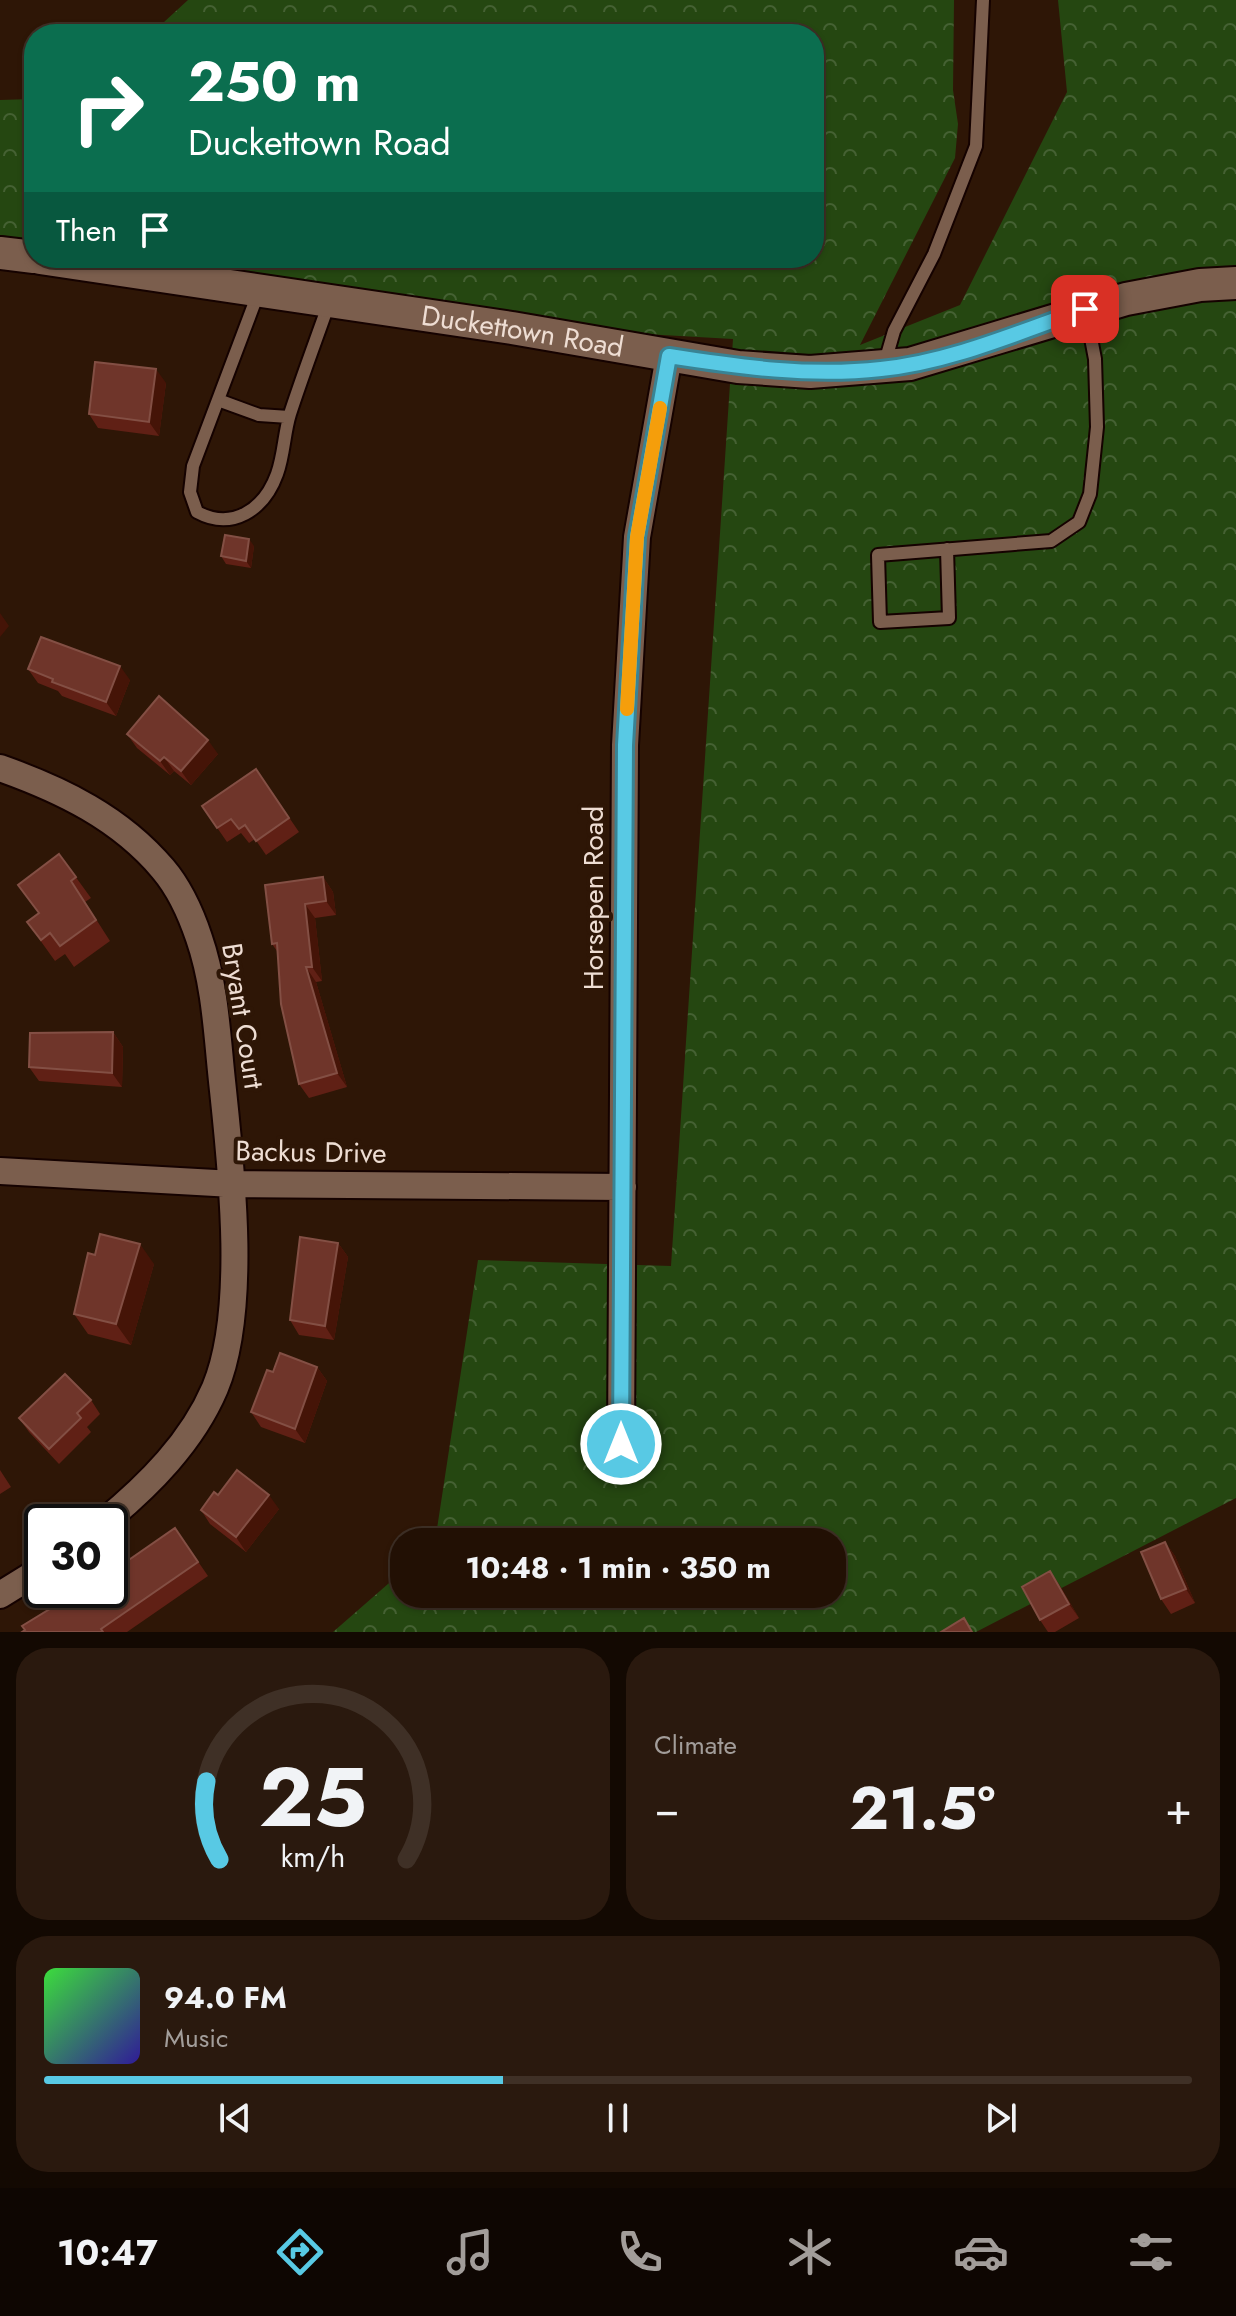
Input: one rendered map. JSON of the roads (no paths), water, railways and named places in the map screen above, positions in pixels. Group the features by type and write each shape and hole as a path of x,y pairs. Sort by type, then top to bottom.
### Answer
{"street":[{"name":"Duckettown Road","path":"0,253 24,256"},
{"name":"Duckettown Road","path":"104,268 775,370 883,369 950,355 1085,309 1161,291 1236,283"},
{"name":"Horsepen Road","path":"621,1444 625,745 637,537 669,356"},
{"name":"Bryant Court","path":"0,768 91,806 163,869 186,904 200,939 213,995 233,1184 232,1318 215,1388 193,1429 168,1462 123,1504"},
{"name":"Backus Drive","path":"0,1171 233,1184 623,1187"},
{"path":"0,1595 24,1580"}],"lane":[{"path":"883,369 894,331 934,254 976,146 983,0"},
{"path":"259,291 193,466 190,492 197,512 215,522 239,518 254,509 277,476 289,417 329,302"},
{"path":"947,549 949,618 880,622 878,555 947,549 1051,541 1079,522 1090,494 1097,427 1095,359 1085,309"},
{"path":"218,400 259,415 289,417"}]}
